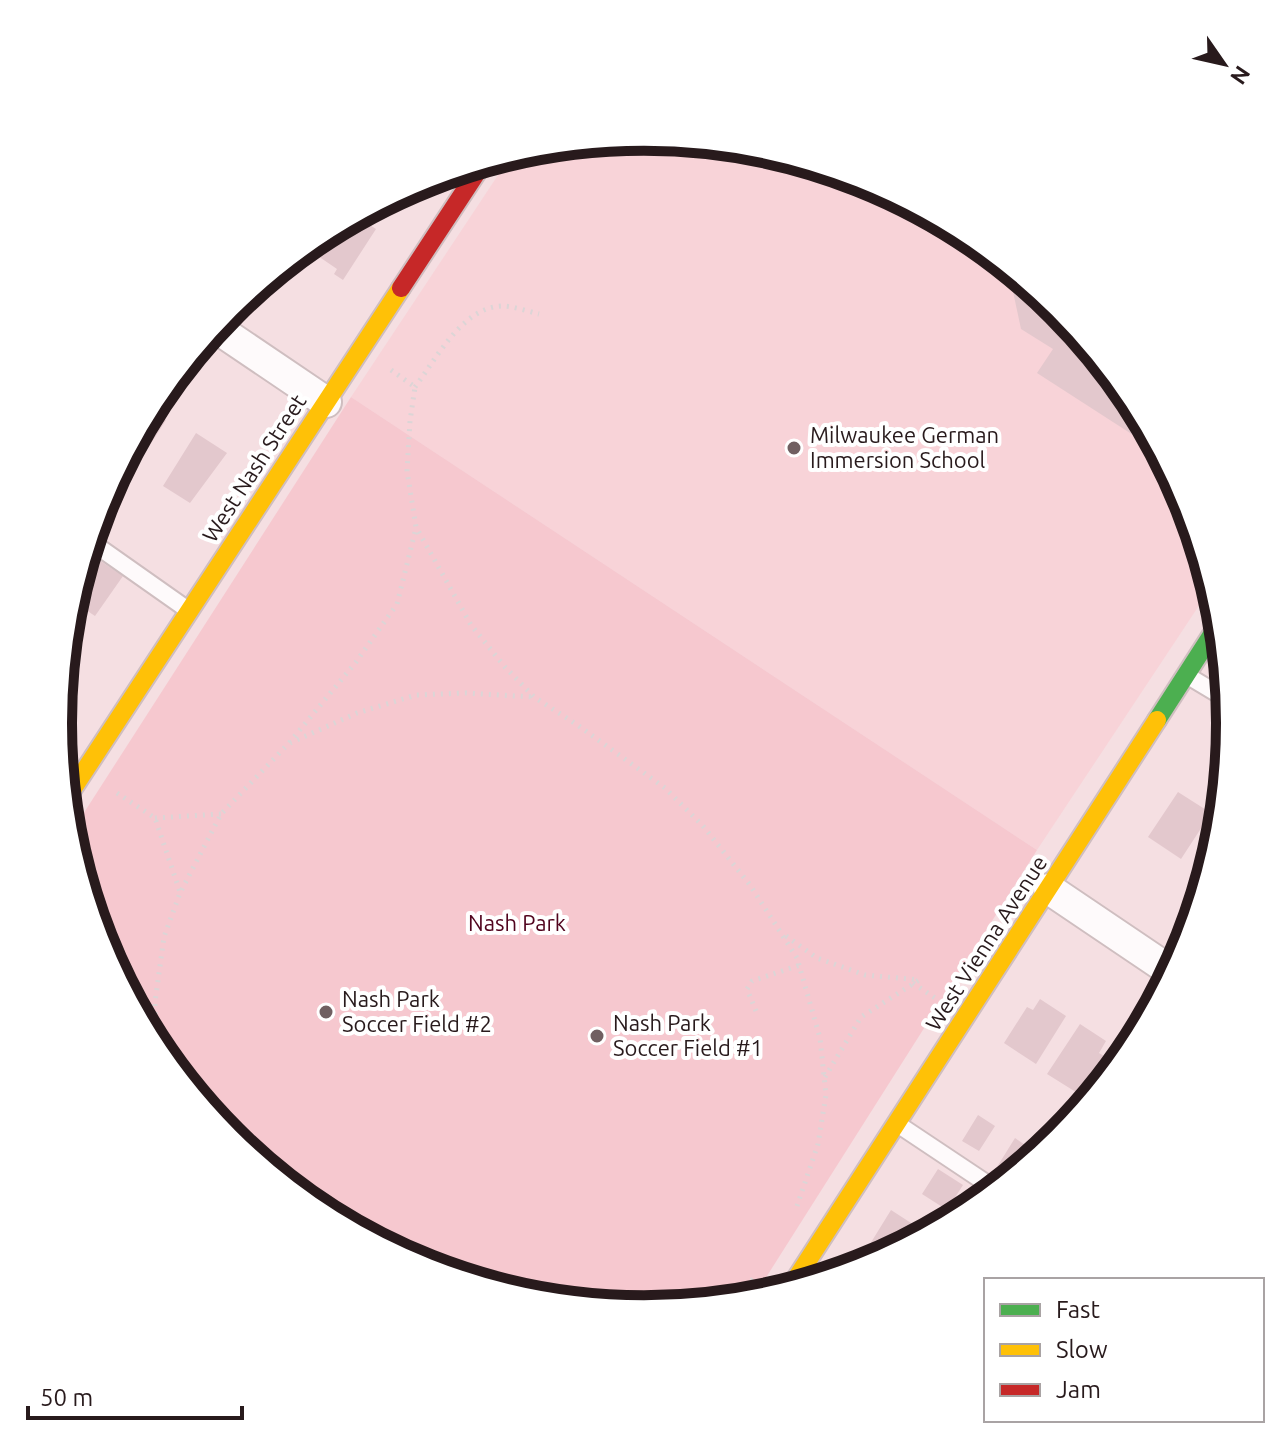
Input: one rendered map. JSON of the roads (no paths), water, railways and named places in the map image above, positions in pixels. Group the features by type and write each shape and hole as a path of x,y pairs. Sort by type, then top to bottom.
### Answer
{"street":[{"name":"West Nash Street","path":"76,784 326,402 466,179"},
{"path":"225,334 326,402"},
{"name":"West Vienna Avenue","path":"799,1274 1209,638"},
{"path":"1049,889 1162,965"}],"lane":[{"path":"99,548 189,611"},
{"path":"1185,675 1215,693"},
{"path":"897,1124 985,1182"}],"place":[{"name":"Milwaukee German Immersion School","path":"794,448"},
{"name":"Nash Park Soccer Field #2","path":"326,1012"},
{"name":"Nash Park Soccer Field #1","path":"597,1036"}],"park label":[{"name":"Nash Park","path":"517,923"}]}
